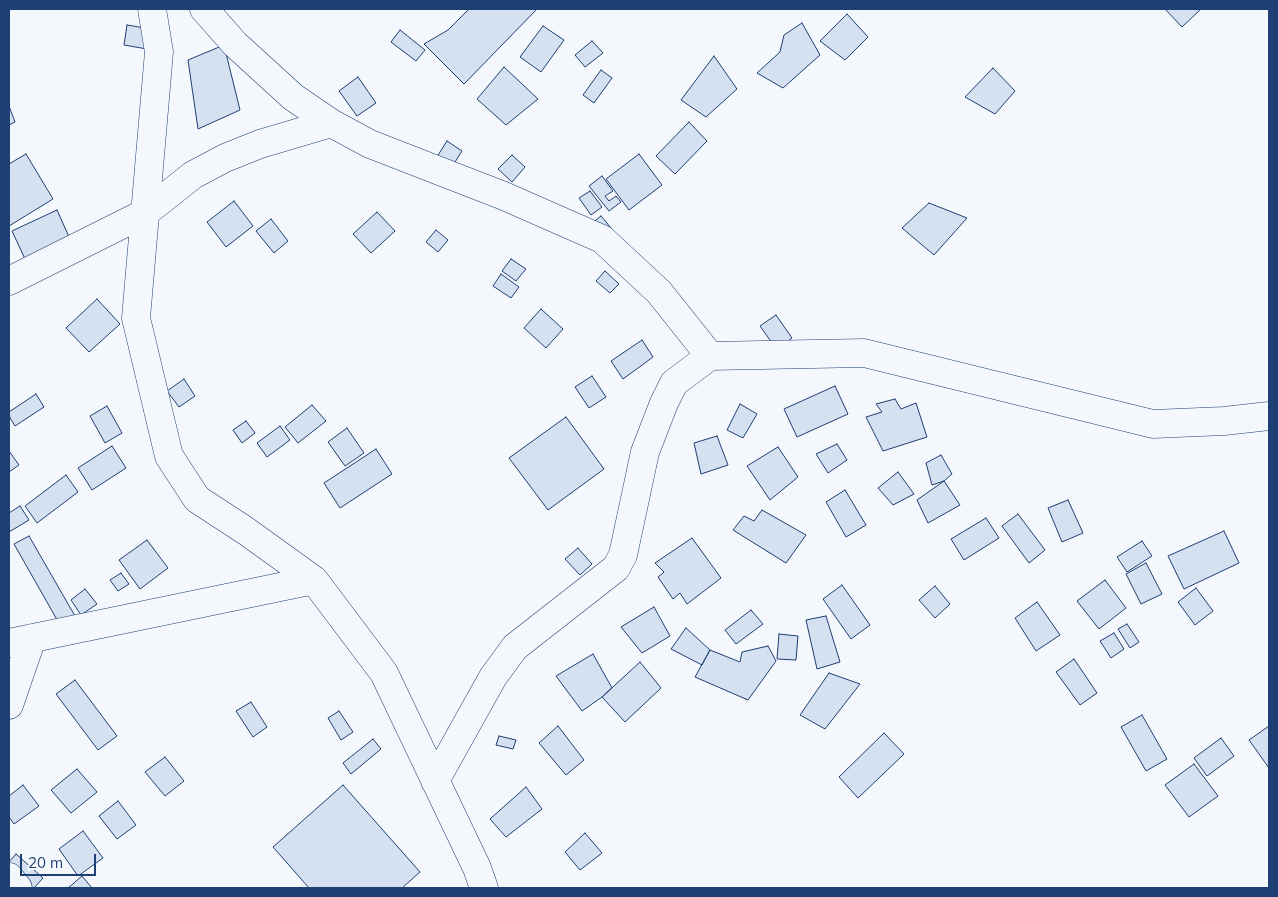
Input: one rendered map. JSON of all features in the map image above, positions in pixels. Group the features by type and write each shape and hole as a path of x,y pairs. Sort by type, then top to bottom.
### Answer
{"street":[{"path":"152,9 159,52 136,318 169,456 197,500 246,531 314,580 384,673 477,868 484,888"},
{"path":"204,9 235,44 293,98 331,123 370,144 504,196 602,239 659,292 710,356"},
{"path":"9,281 145,214 193,175 225,158 260,144 331,123"},
{"path":"436,781 494,677 515,647 616,568 623,555 645,452 664,403 674,383 710,356 864,353 1153,424 1224,421 1269,416"},
{"path":"9,706 21,641 314,580"},
{"path":"9,878 18,888"}],"building":[{"path":"469,9 537,9 464,84 424,44 448,30"},
{"path":"1165,9 1201,9 1182,27"},
{"path":"847,14 868,37 845,60 820,41"},
{"path":"802,23 820,55 783,88 757,73 780,52 784,35"},
{"path":"127,25 151,29 147,49 124,45"},
{"path":"543,26 564,40 541,72 520,57"},
{"path":"400,30 425,50 416,61 391,42"},
{"path":"592,41 603,53 585,67 575,55"},
{"path":"224,45 240,110 198,129 188,60"},
{"path":"714,56 737,89 706,117 681,100"},
{"path":"504,67 538,99 506,125 477,99"},
{"path":"993,68 1015,91 995,114 965,97"},
{"path":"601,70 612,78 594,103 583,95"},
{"path":"358,77 376,103 357,116 339,91"},
{"path":"9,106 15,122 9,125"},
{"path":"689,122 707,141 675,174 656,156"},
{"path":"447,141 462,151 448,173 433,163"},
{"path":"26,154 53,199 9,226 9,164"},
{"path":"639,154 662,185 629,210 606,179"},
{"path":"512,155 525,167 512,182 498,169"},
{"path":"602,176 613,191 605,196 609,201 616,196 621,202 609,211 589,186"},
{"path":"590,191 602,207 591,215 579,198"},
{"path":"234,201 253,226 226,247 207,222"},
{"path":"929,203 967,218 934,255 902,228"},
{"path":"57,210 70,239 25,259 12,231"},
{"path":"377,212 395,231 371,253 353,234"},
{"path":"601,216 611,228 601,236 591,224"},
{"path":"271,219 288,241 274,253 256,231"},
{"path":"436,230 448,240 438,252 426,242"},
{"path":"511,259 526,269 516,281 502,271"},
{"path":"605,271 619,284 610,293 596,281"},
{"path":"501,274 519,287 511,298 493,286"},
{"path":"97,299 120,324 89,352 66,328"},
{"path":"541,309 563,329 546,348 524,328"},
{"path":"776,315 792,338 777,350 760,326"},
{"path":"642,340 653,357 623,379 611,361"},
{"path":"592,376 606,397 589,408 575,387"},
{"path":"184,379 195,396 179,407 167,391"},
{"path":"835,386 848,414 797,437 784,409"},
{"path":"36,394 44,407 15,426 9,416 9,412"},
{"path":"895,399 901,409 916,403 927,437 883,451 866,417 882,412 876,404"},
{"path":"740,404 757,414 743,438 727,430"},
{"path":"312,405 326,421 298,443 285,427"},
{"path":"107,406 122,433 105,443 90,416"},
{"path":"566,417 604,469 548,510 509,458"},
{"path":"246,421 255,433 242,443 233,430"},
{"path":"280,426 290,440 267,457 257,443"},
{"path":"347,428 364,453 345,466 328,442"},
{"path":"717,436 728,465 701,474 694,443"},
{"path":"837,444 847,460 828,473 816,454"},
{"path":"112,446 126,468 92,490 78,468"},
{"path":"778,447 798,477 770,500 747,466"},
{"path":"376,449 392,474 340,508 324,483"},
{"path":"9,451 19,465 9,472"},
{"path":"941,455 952,474 944,481 932,485 926,463"},
{"path":"898,472 914,494 893,505 878,488"},
{"path":"66,475 78,492 37,523 25,506"},
{"path":"944,481 960,505 928,523 917,500"},
{"path":"845,490 866,525 846,537 826,502"},
{"path":"1068,500 1083,533 1062,542 1048,508"},
{"path":"20,506 29,520 9,532 9,513"},
{"path":"762,510 806,535 786,563 733,530 744,516 754,521"},
{"path":"1018,514 1045,550 1029,563 1002,526"},
{"path":"986,518 999,538 964,560 951,539"},
{"path":"1224,531 1239,563 1184,589 1168,556"},
{"path":"29,536 75,616 60,625 14,544"},
{"path":"692,538 721,578 687,604 680,593 673,599 658,577 664,572 655,563"},
{"path":"147,540 168,568 140,589 119,560"},
{"path":"1142,541 1152,556 1127,572 1117,557"},
{"path":"578,548 592,564 580,575 565,559"},
{"path":"1146,563 1162,594 1141,604 1126,574"},
{"path":"121,573 129,584 118,591 110,580"},
{"path":"1105,580 1126,608 1099,629 1077,601"},
{"path":"842,585 870,625 851,639 823,599"},
{"path":"935,586 950,604 935,618 919,600"},
{"path":"1196,588 1213,611 1195,625 1178,602"},
{"path":"85,589 97,604 81,615 71,600"},
{"path":"1037,602 1060,635 1036,651 1015,618"},
{"path":"654,607 670,636 642,653 621,627"},
{"path":"751,610 763,624 736,644 725,630"},
{"path":"826,616 840,662 817,669 806,620"},
{"path":"1127,624 1139,642 1130,648 1118,629"},
{"path":"686,628 710,650 702,665 671,649"},
{"path":"1114,633 1124,649 1111,658 1100,641"},
{"path":"779,634 798,636 796,660 777,659"},
{"path":"768,646 776,661 748,700 695,677 710,650 740,662 742,652"},
{"path":"593,654 612,688 582,711 556,676"},
{"path":"1074,659 1097,693 1080,705 1056,672"},
{"path":"640,662 661,688 625,722 602,697"},
{"path":"829,673 860,684 825,729 800,715"},
{"path":"75,680 117,736 98,750 56,694"},
{"path":"251,702 267,727 253,737 236,711"},
{"path":"339,711 353,732 341,740 328,718"},
{"path":"1142,715 1167,759 1146,771 1121,727"},
{"path":"558,726 584,760 566,775 539,743"},
{"path":"1269,726 1269,768 1249,740"},
{"path":"884,733 904,754 858,798 839,777"},
{"path":"499,736 516,740 513,749 496,745"},
{"path":"1221,738 1234,756 1207,776 1194,758"},
{"path":"373,739 381,749 351,774 343,763"},
{"path":"165,757 184,781 165,796 145,772"},
{"path":"1194,764 1218,796 1189,817 1165,785"},
{"path":"77,769 97,792 71,813 51,790"},
{"path":"23,785 39,806 14,824 9,817 9,796"},
{"path":"343,785 420,872 402,888 309,888 273,847"},
{"path":"526,787 542,809 506,837 490,819"},
{"path":"118,801 136,825 117,839 99,816"},
{"path":"83,831 103,858 78,876 59,849"},
{"path":"585,833 602,853 580,870 565,852"},
{"path":"16,854 43,878 34,888 21,888 9,877 9,862"},
{"path":"82,876 92,888 68,888"}]}
